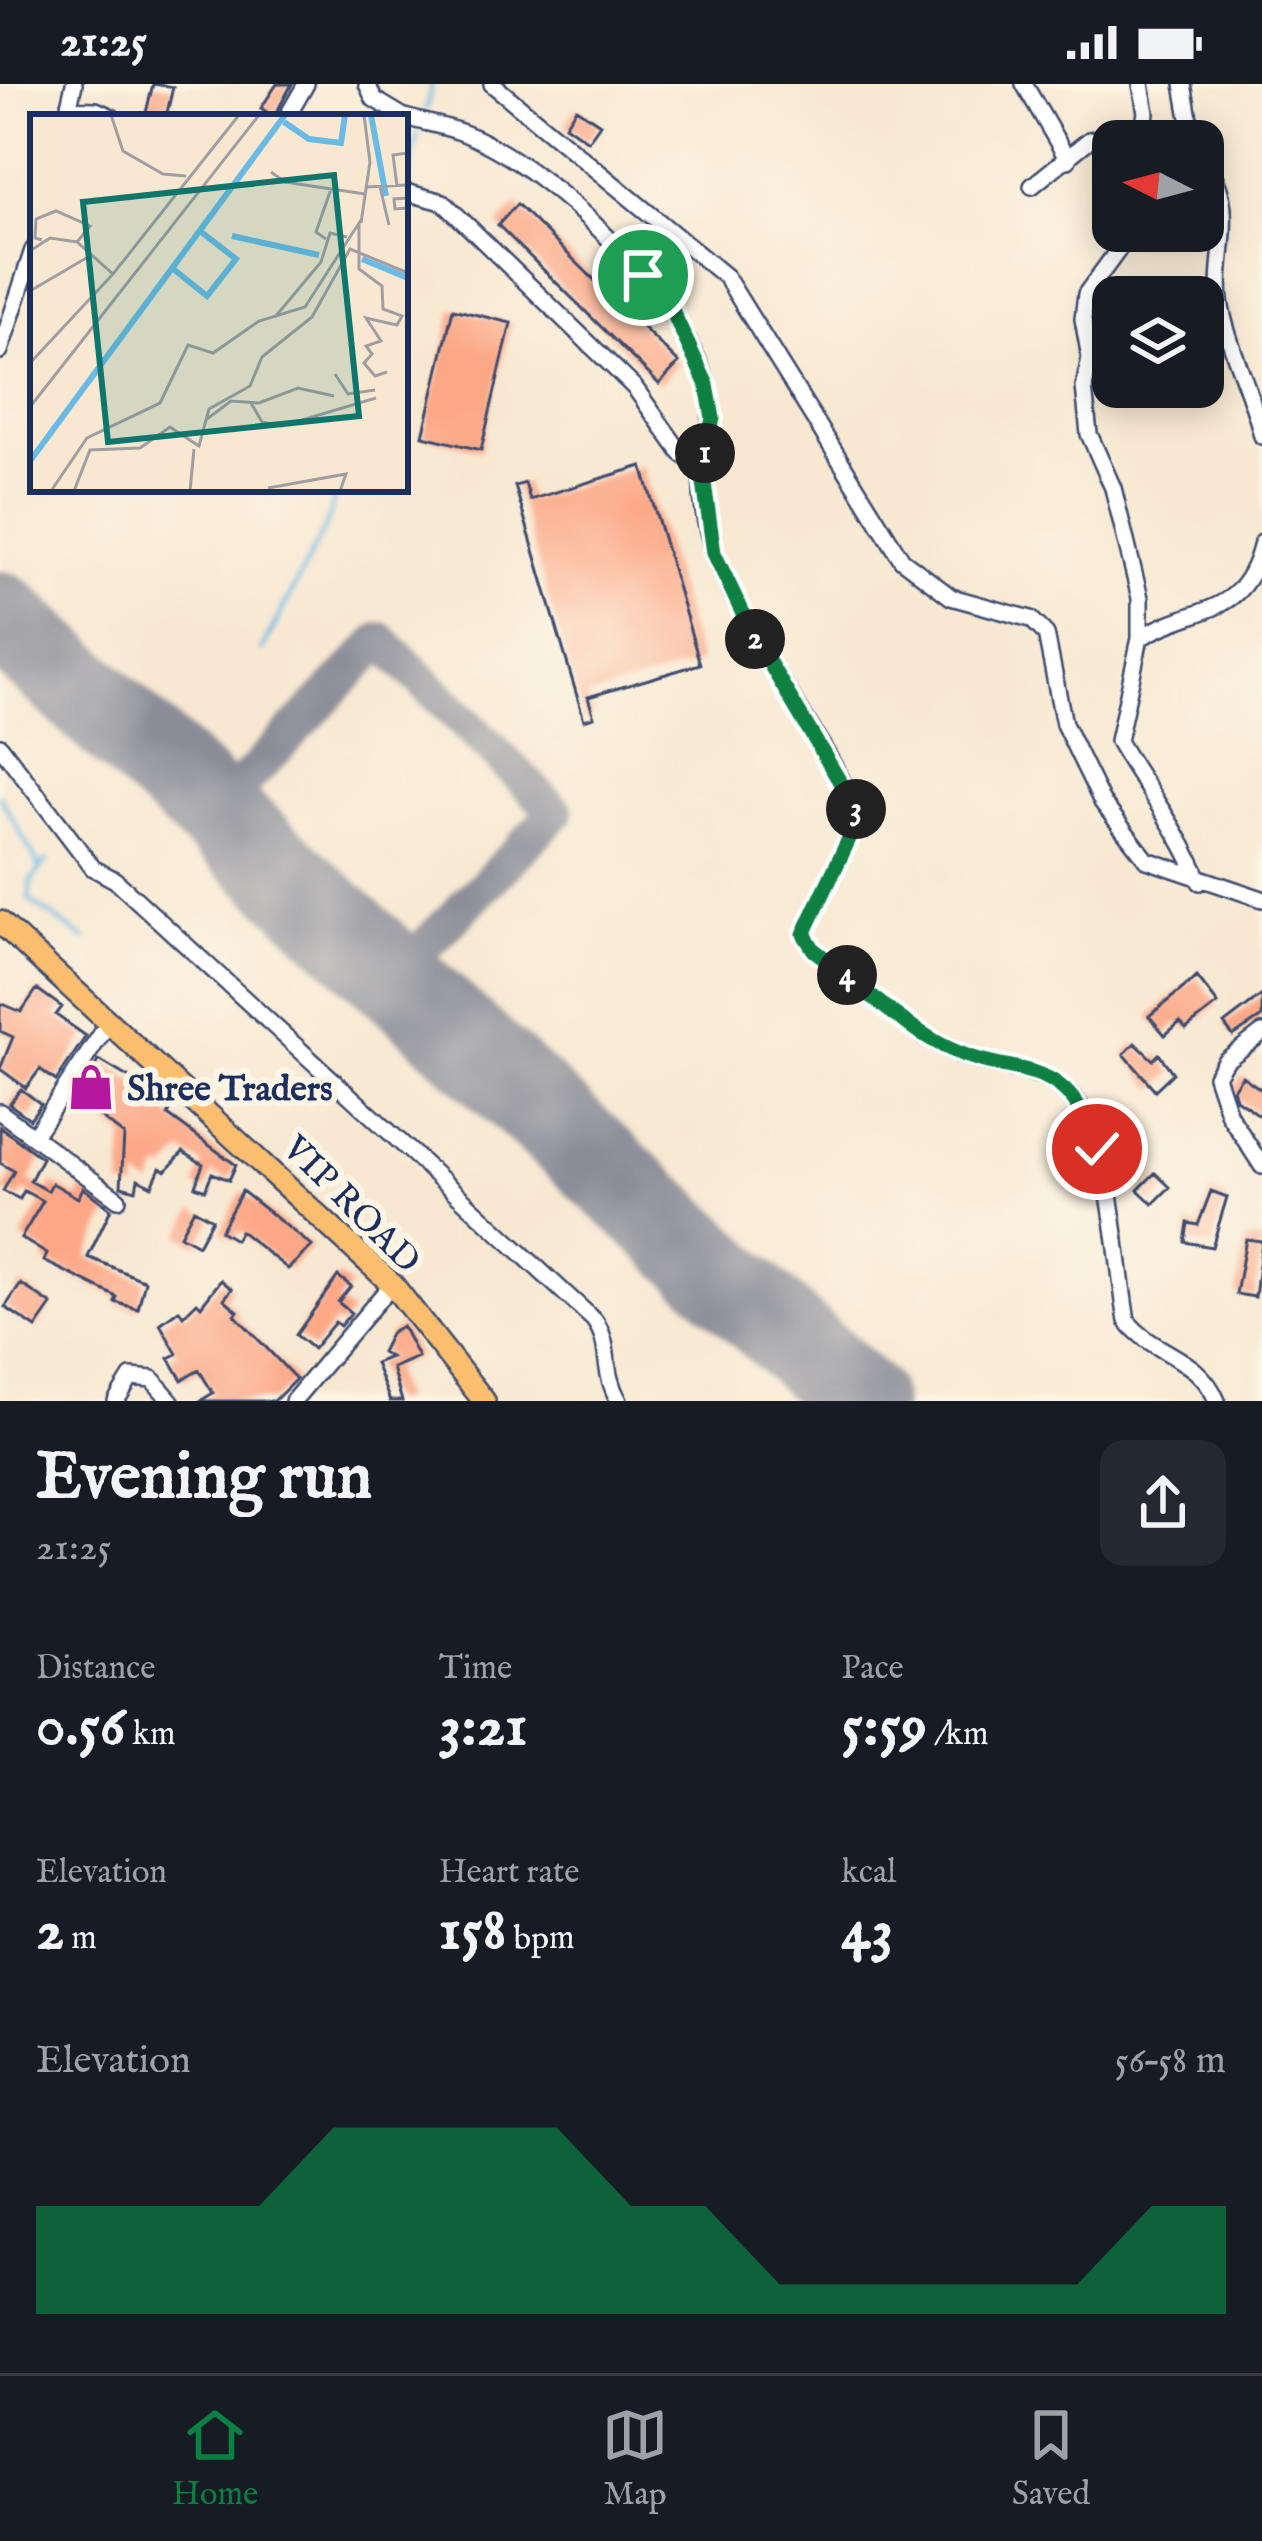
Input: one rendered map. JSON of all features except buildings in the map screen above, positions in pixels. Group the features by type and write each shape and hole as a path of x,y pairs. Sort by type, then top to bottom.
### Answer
{"highway":[{"name":"VIP ROAD","path":"0,922 392,1284 484,1401"}],"street":[{"path":"74,84 67,113 96,110 105,114"},
{"path":"289,114 306,84"},
{"path":"367,84 374,99 399,114"},
{"path":"492,84 726,277 902,560 951,597 1030,619 1046,634 1064,724 1102,802 1147,860 1200,882 1262,899"},
{"path":"1024,84 1068,160"},
{"path":"1032,186 1088,140 1142,134 1146,113 1141,84"},
{"path":"1183,84 1189,120"},
{"path":"408,118 466,134 503,154 581,213 670,306 707,385 713,418 702,469 714,553 754,637 856,809 856,824 804,934 814,950 935,1042 966,1057 1037,1071 1064,1088 1086,1113 1097,1149 1127,1321 1138,1335 1191,1363 1206,1377 1217,1401"},
{"path":"408,192 443,202 635,388 681,453 702,469"},
{"path":"1117,252 1086,294 1083,320 1090,358 1084,387 1089,434 1113,488 1140,598 1140,638 1118,741 1169,830 1185,844 1200,882"},
{"path":"1223,252 1220,308 1262,436"},
{"path":"0,350 30,259"},
{"path":"1140,638 1162,624 1207,614 1239,595 1262,543"},
{"path":"0,746 93,868 115,880 594,1320 606,1336 604,1374 619,1401"},
{"path":"34,1136 110,1021"},
{"path":"1262,1033 1225,1061 1216,1076 1229,1114 1262,1166"},
{"path":"0,1112 118,1199"},
{"path":"292,1401 309,1388 392,1284"},
{"path":"116,1401 131,1377 152,1379 171,1401"}],"waterway":[{"path":"426,109 432,84"},
{"path":"408,178 418,134"},
{"path":"262,650 327,523 336,492"},
{"path":"0,796 40,868"},
{"path":"47,861 31,881 29,900 86,940"}],"taxiway":[{"path":"215,812 381,640 556,812 395,977"}],"runway":[{"path":"0,616 859,1401"}],"place":[{"name":"Shree Traders","path":"91,1087"}],"route":[{"path":"643,275 670,306 707,385 713,418 702,469 705,519 714,553 754,637 856,809 856,824 804,934 814,950 935,1042 966,1057 1037,1071 1064,1088 1086,1113 1097,1149"}]}
